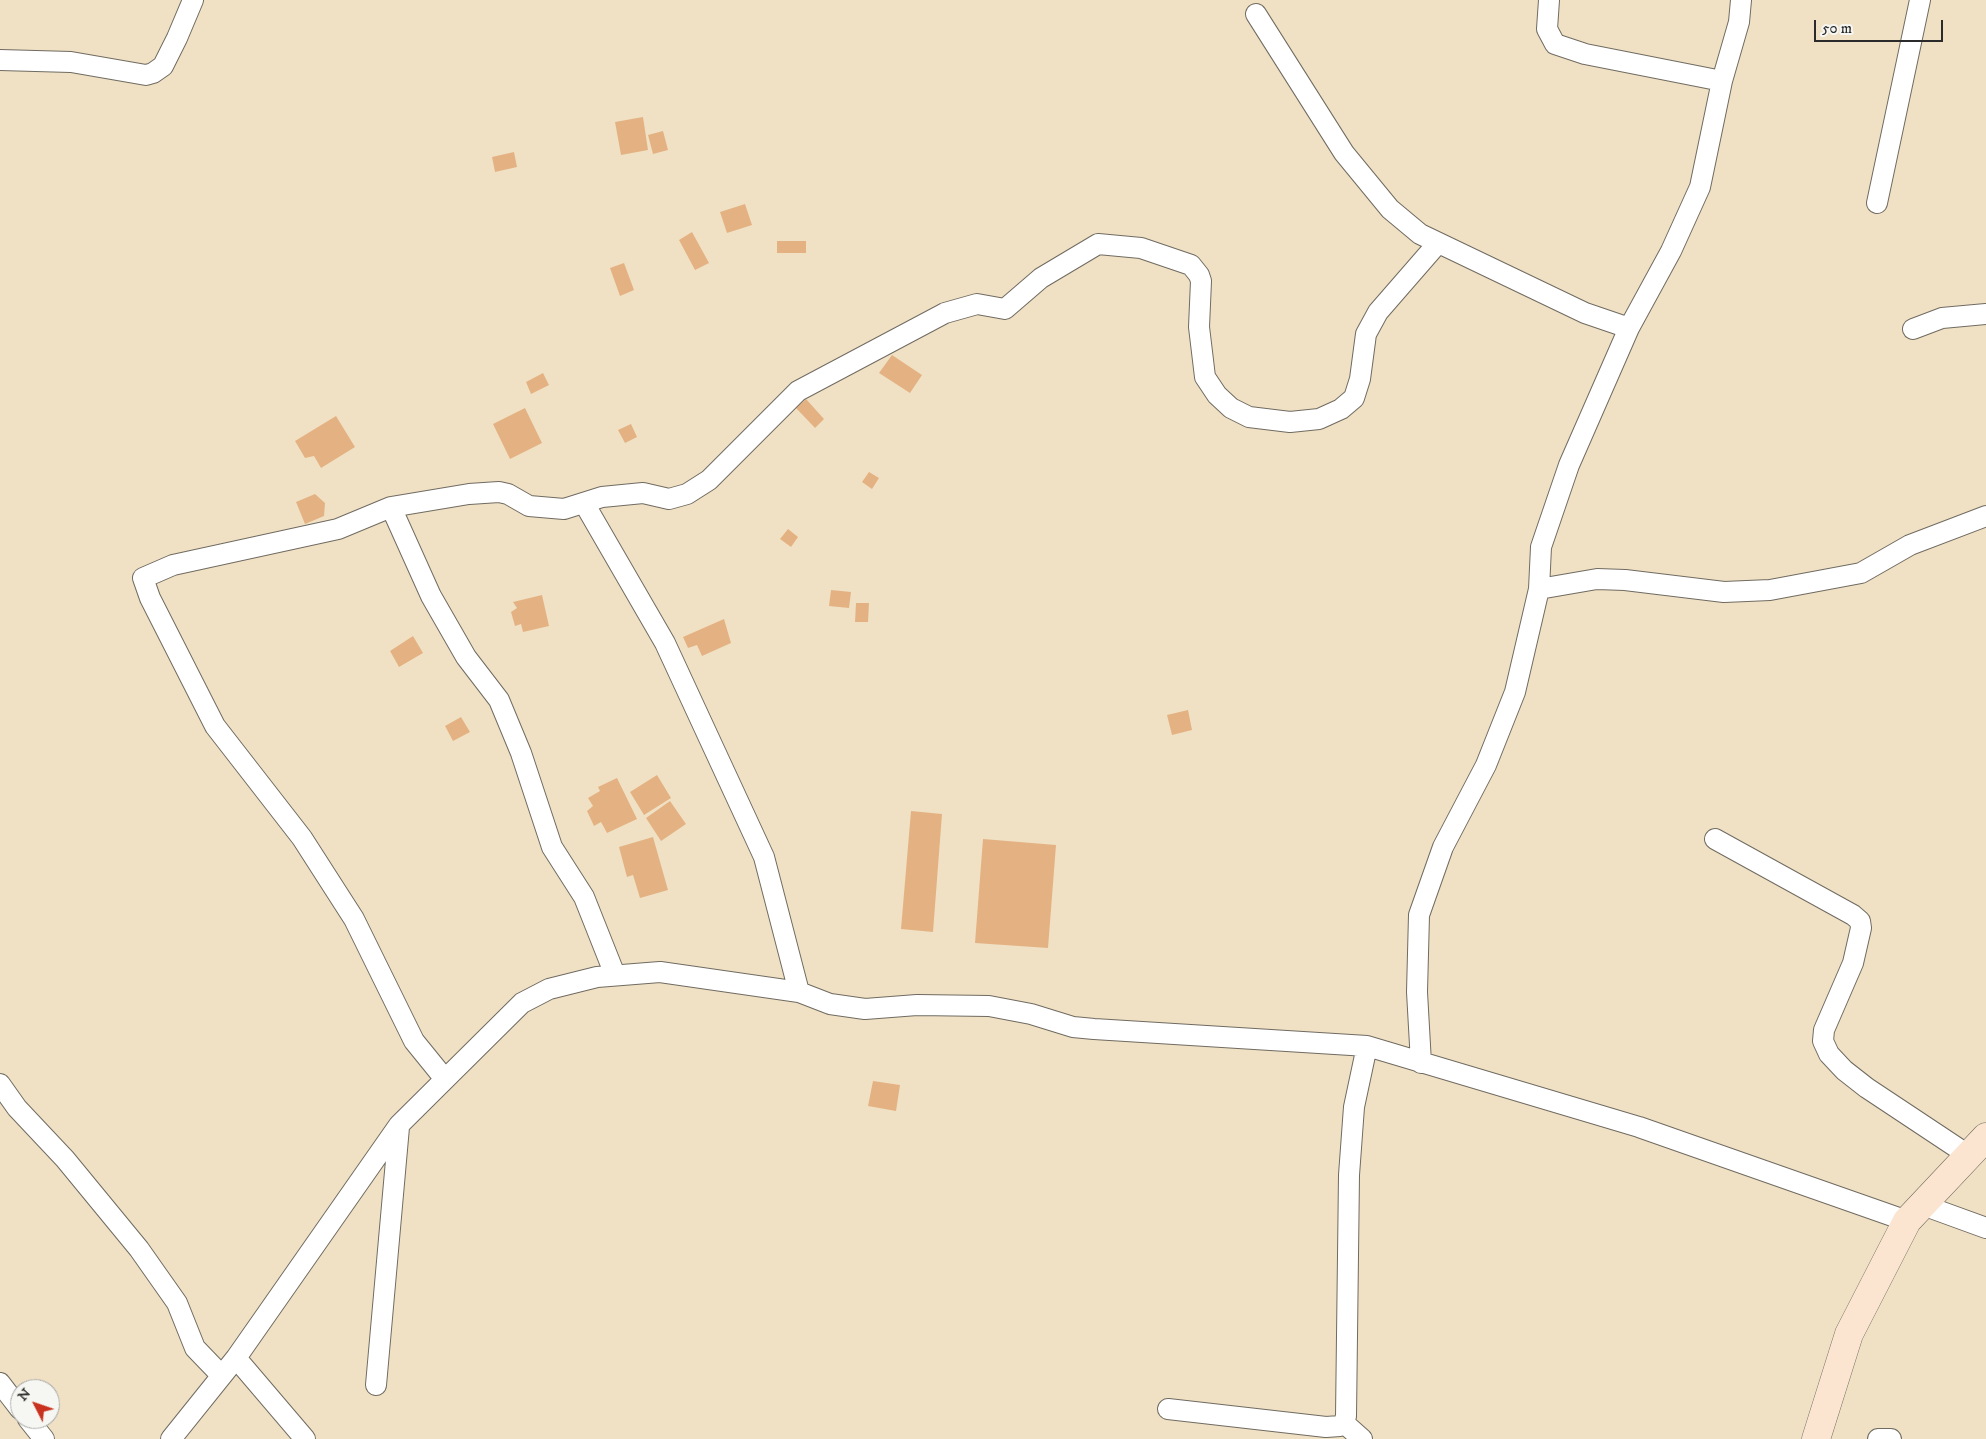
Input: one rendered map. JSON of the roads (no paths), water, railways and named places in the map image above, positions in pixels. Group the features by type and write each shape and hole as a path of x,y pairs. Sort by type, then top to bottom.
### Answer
{"main road":[{"path":"1816,1439 1849,1334 1914,1213 1977,1146"}],"street":[{"path":"0,60 71,62 146,75 153,73 162,66 178,38 193,0"},
{"path":"1549,0 1547,29 1555,44 1585,54 1722,81"},
{"path":"1421,1063 1417,992 1419,915 1442,847 1486,765 1515,692 1539,589 1541,546 1569,464 1629,328 1670,251 1700,188 1722,81 1739,22 1741,0"},
{"path":"1877,203 1920,0"},
{"path":"1256,14 1344,153 1368,185 1390,209 1420,234 1585,313 1629,328"},
{"path":"444,1078 414,1041 354,919 302,838 215,726 150,598 143,578 173,565 338,529 391,507 468,494 499,492 538,509 564,509 602,497 643,493 669,499 687,494 709,480 798,391 945,313 977,304 1005,309 1041,278 1098,244 1141,248 1190,265 1200,275 1200,327 1205,377 1217,395 1231,408 1249,417 1290,422 1319,419 1341,409 1354,398 1360,379 1366,334 1378,312 1438,242"},
{"path":"1913,329 1942,318 1986,314"},
{"path":"584,503 665,643 764,857 799,992"},
{"path":"391,507 431,596 466,658 499,700 521,753 552,847 584,897 615,975"},
{"path":"1539,589 1597,580 1625,580 1724,592 1770,590 1861,573 1910,545 1986,516"},
{"path":"1715,839 1853,914 1860,921 1861,928 1852,963 1824,1030 1823,1041 1829,1054 1844,1070 1867,1088 1977,1146"},
{"path":"171,1439 236,1358 399,1125 444,1078 522,1003 549,989 597,977 660,972 799,992 830,1004 865,1009 917,1004 989,1006 1031,1014 1073,1027 1367,1046 1640,1127 1914,1213 1986,1228"},
{"path":"1168,1409 1326,1427 1340,1426 1344,1423 1346,1416 1349,1175 1354,1107 1367,1046"},
{"path":"0,1084 17,1108 65,1159 139,1249 177,1304 195,1348 221,1376"},
{"path":"376,1385 399,1125"},
{"path":"236,1358 305,1439"},
{"path":"0,1383 10,1396"},
{"path":"1344,1423 1362,1439"},
{"path":"36,1429 44,1439"},
{"path":"1878,1439 1891,1439"}]}
